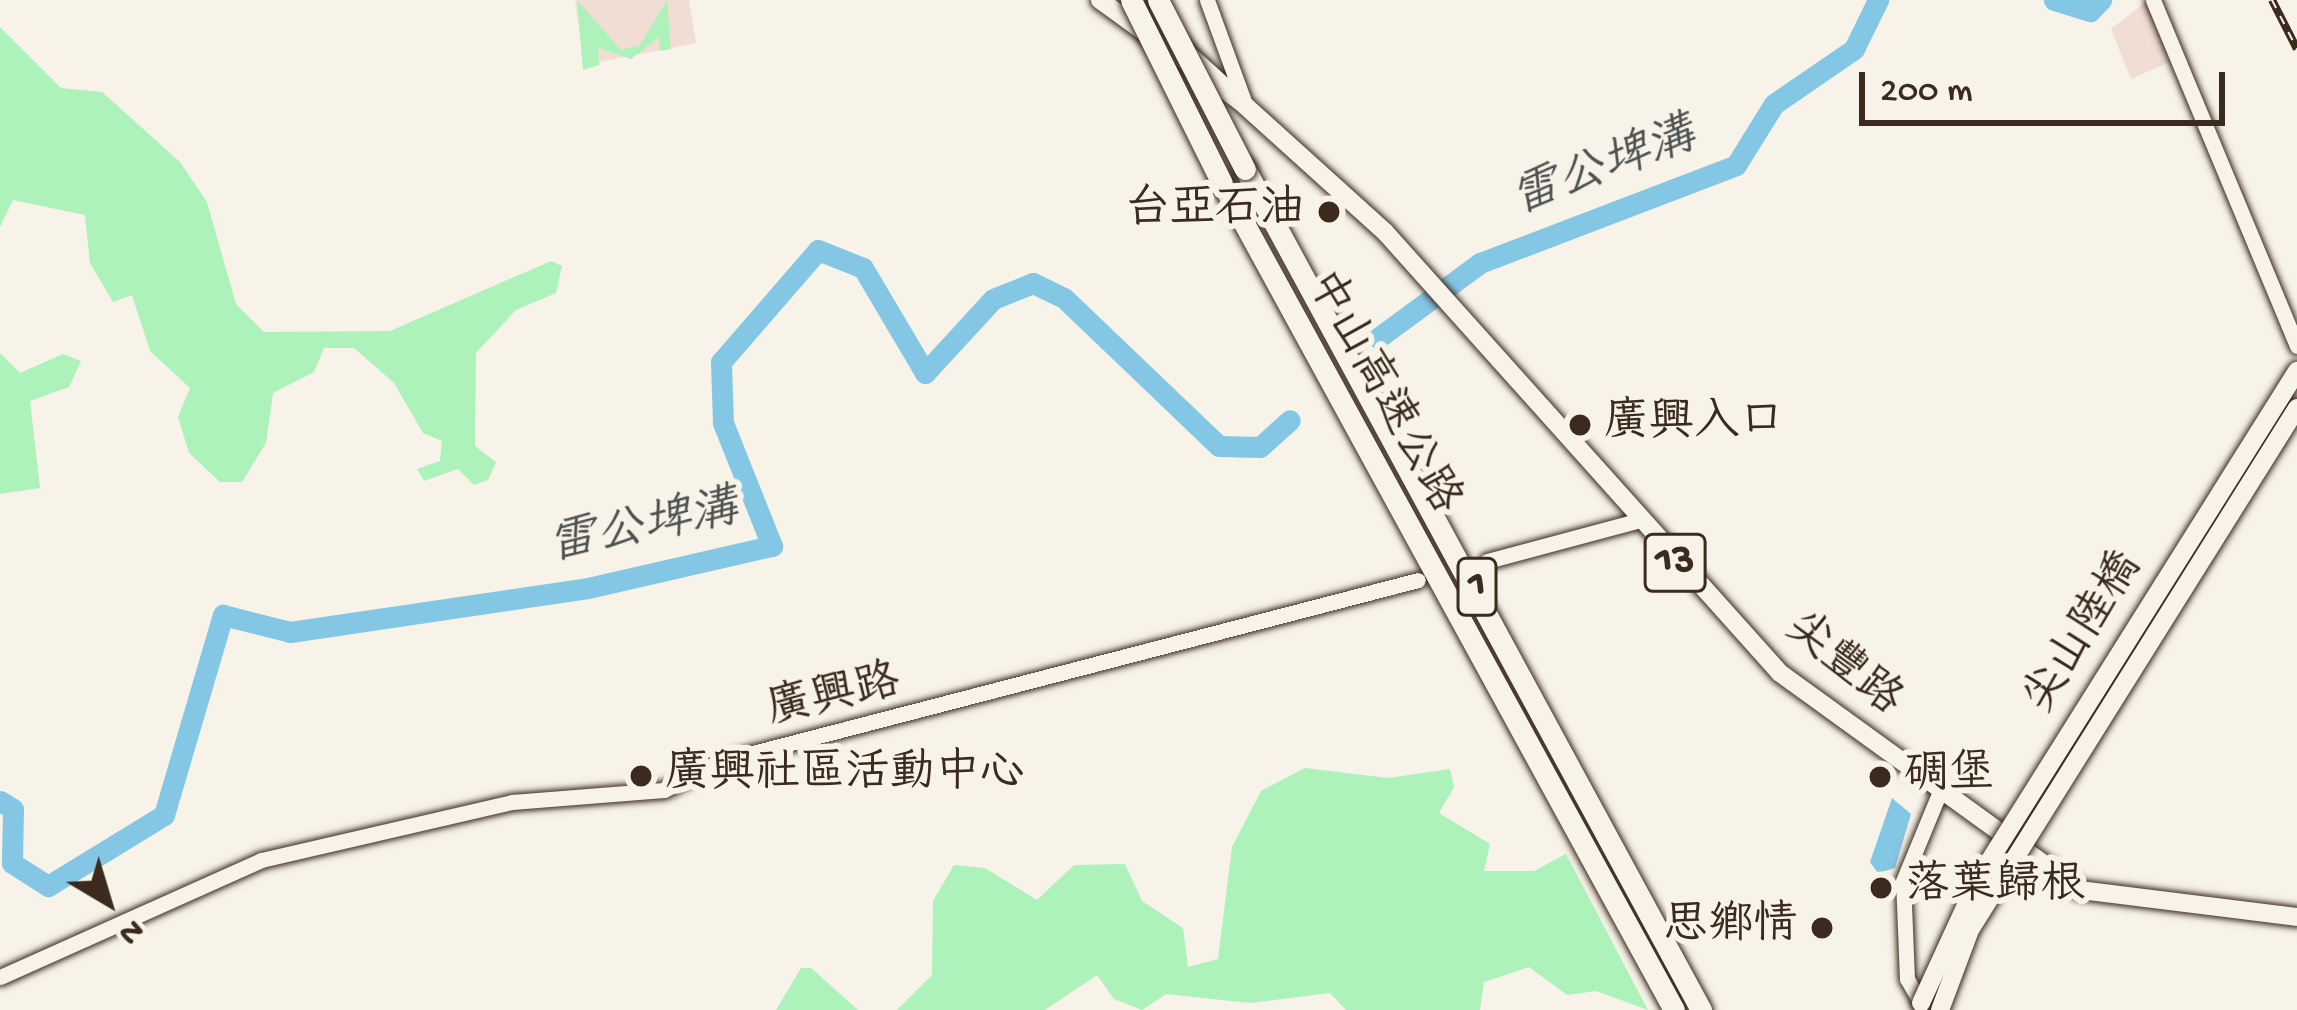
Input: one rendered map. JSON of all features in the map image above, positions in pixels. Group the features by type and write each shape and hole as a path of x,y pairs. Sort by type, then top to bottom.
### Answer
{"highway":[{"name":"中山高速公路","path":"1129,0 1222,183 1675,1010"},
{"name":"中山高速公路","path":"1158,0 1701,1010"}],"main road":[{"path":"1100,0 1245,104"},
{"name":"13","path":"1129,0 1245,104"},
{"name":"尖豐路","path":"1245,104 1417,268 1636,521 1780,673 1941,789 2109,901 2297,917"},
{"name":"尖山陸橋","path":"1927,1008 1978,879 2297,370"},
{"name":"尖山陸橋","path":"1927,1008 2024,838 2297,408"}],"street":[{"path":"1207,0 1245,104"},
{"path":"2153,0 2297,346"},
{"path":"1487,561 1636,521"},
{"name":"廣興路","path":"0,977 260,860 512,802 664,790 718,762 1418,580"},
{"path":"1927,1008 1907,979 1903,881 1941,789"}],"shaded area":[{"path":"575,0 689,0 696,43 584,65"},
{"path":"2146,2 2170,62 2131,79 2111,29"}],"green space":[{"path":"577,0 621,50 640,45 667,0 671,49 660,51 659,37 631,59 598,48 599,65 583,70"},
{"path":"0,27 61,88 102,92 180,162 207,202 236,304 264,332 390,331 551,261 562,266 556,293 516,310 476,353 475,446 496,462 488,480 474,485 458,469 424,481 417,469 440,461 442,441 423,433 394,383 354,348 324,348 314,372 273,393 266,443 242,482 220,482 189,453 178,417 190,388 150,351 132,295 113,302 90,263 85,215 13,200 0,227"},
{"path":"0,353 20,373 63,354 81,361 69,387 30,401 40,488 0,494"},
{"path":"1305,768 1388,778 1450,769 1454,787 1439,813 1490,844 1484,871 1534,871 1566,854 1648,1010 1596,991 1567,995 1529,967 1484,982 1480,1010 1346,1010 1330,993 1250,1003 1166,994 1142,1010 1114,999 1097,975 1045,1010 897,1010 932,975 933,901 954,865 985,868 1037,900 1074,865 1125,864 1142,901 1183,928 1188,967 1218,959 1232,847 1261,791"},
{"path":"801,968 811,968 858,1010 776,1010"}],"water":[{"path":"1892,798 1911,814 1895,868 1878,873 1870,862"}],"waterway":[{"name":"雷公埤溝","path":"1378,338 1480,263 1736,165 1774,104 1854,49 1878,0"},
{"name":"雷公埤溝","path":"2054,0 2090,11 2101,0"},
{"name":"雷公埤溝","path":"0,801 13,809 12,863 48,886 164,815 223,615 290,632 588,588 772,546 723,423 721,362 818,250 863,268 925,373 993,299 1033,283 1064,298 1219,446 1260,447 1290,420"}],"railway":[{"path":"2272,0 2297,49"}],"place":[{"name":"台亞石油","path":"1329,212"},
{"name":"廣興入口","path":"1580,425"},
{"name":"廣興社區活動中心","path":"641,776"},
{"name":"碉堡","path":"1880,777"},
{"name":"落葉歸根","path":"1881,888"},
{"name":"思鄉情","path":"1822,928"}]}
